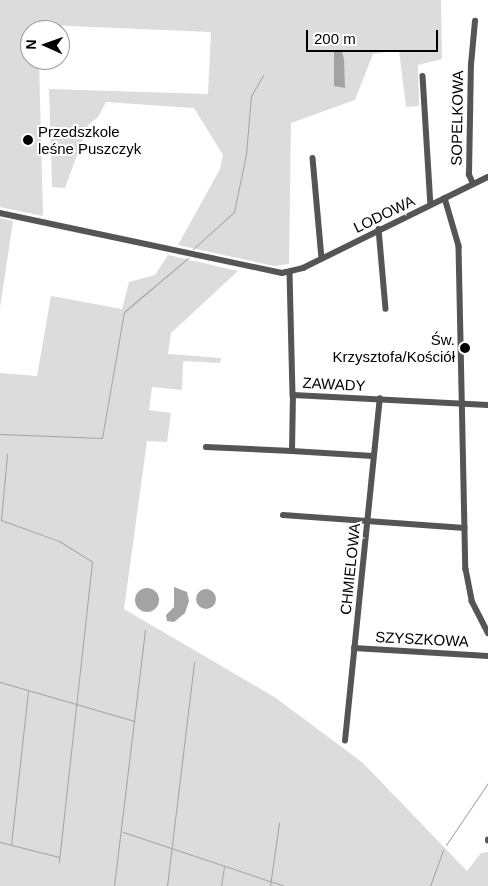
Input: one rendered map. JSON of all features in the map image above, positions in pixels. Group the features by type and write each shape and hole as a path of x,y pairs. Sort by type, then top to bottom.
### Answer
{"street":[{"name":"SOPELKOWA","path":"473,184 469,175 470,65 475,21"},
{"path":"423,76 431,204"},
{"path":"313,158 322,258"},
{"name":"LODOWA","path":"290,272 488,177"},
{"path":"445,198 459,246 468,586 488,633"},
{"path":"0,213 267,271 290,272 293,395"},
{"path":"379,229 386,309"},
{"name":"ZAWADY","path":"292,451 293,395 488,405"},
{"name":"CHMIELOWA","path":"345,741 380,399"},
{"path":"206,447 373,456"},
{"path":"283,514 465,528"},
{"name":"SZYSZKOWA","path":"354,648 488,656"}],"shaded area":[{"path":"0,0 441,0 442,59 418,65 419,106 406,107 399,50 373,54 355,100 291,123 289,264 274,266 178,245 220,169 223,155 194,108 106,102 98,117 88,125 65,188 52,187 49,89 208,94 211,32 70,26 70,20 20,20 20,70 39,70 43,216 0,207"},
{"path":"334,51 342,52 345,88 334,86"},
{"path":"0,218 13,221 0,308"},
{"path":"168,255 238,271 171,333 168,354 221,358 220,363 183,361 182,390 152,387 149,410 171,413 167,442 147,441 124,609 276,698 363,763 467,871 481,853 488,852 488,886 0,886 0,373 37,376 51,296 122,309 129,282 155,275"},
{"path":"174,587 187,592 189,601 185,613 174,622 167,621 166,615 174,607"},
{"path":"147,588 155,592 159,600 155,608 147,612 139,608 135,600 139,592"},
{"path":"206,589 213,592 216,599 213,606 206,609 199,606 196,599 199,592"}],"waterway":[{"path":"193,249 234,212 246,154 251,96 263,75"},
{"path":"0,434 102,438 124,312 188,258"},
{"path":"7,454 1,520 59,541 92,562 59,862"},
{"path":"114,886 145,630"},
{"path":"167,886 194,662"},
{"path":"0,682 134,721"},
{"path":"11,845 28,691"},
{"path":"446,845 488,783"},
{"path":"270,886 279,823"},
{"path":"123,832 284,886"},
{"path":"0,842 59,857"},
{"path":"430,886 443,850"},
{"path":"221,886 224,867"}],"place":[{"name":"Przedszkole leśne Puszczyk","path":"28,140"},
{"name":"Św. Krzysztofa/Kościół","path":"465,348"}]}
